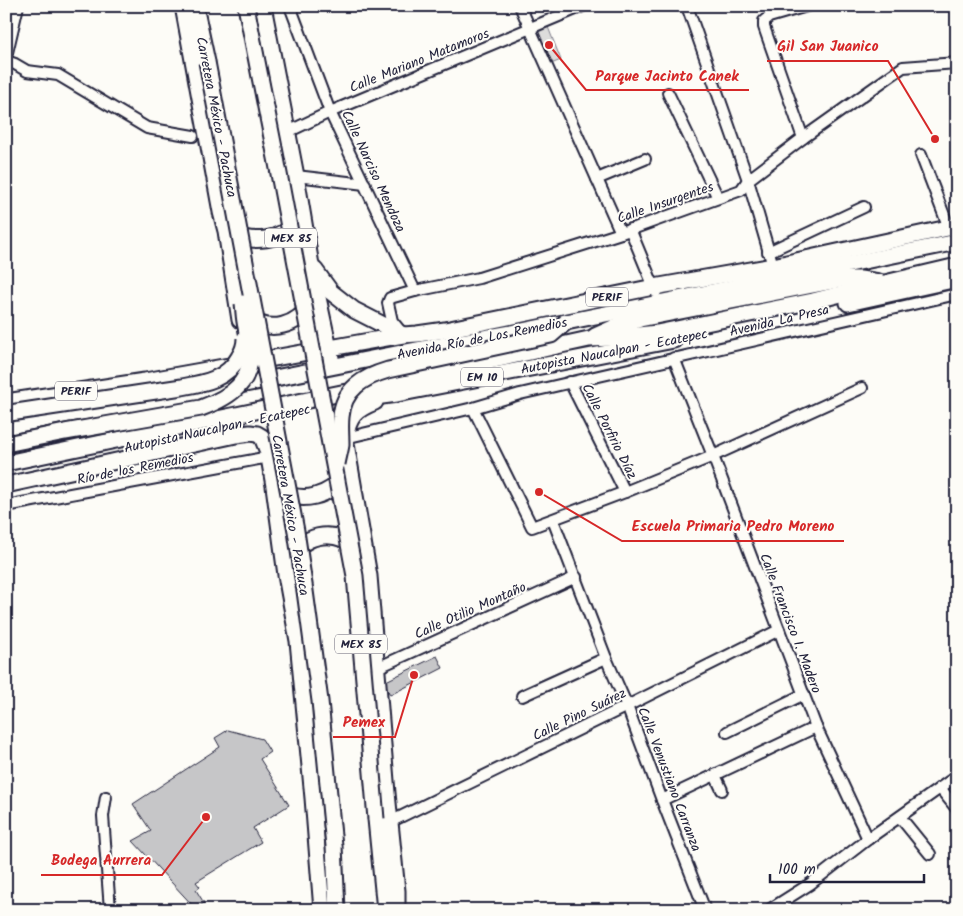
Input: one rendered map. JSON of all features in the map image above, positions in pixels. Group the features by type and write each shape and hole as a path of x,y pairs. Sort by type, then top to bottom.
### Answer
{"highway":[{"path":"183,6 226,231 249,383"},
{"name":"Carretera México - Pachuca","path":"195,6 296,530 320,701 334,846 336,910"},
{"name":"MEX 85","path":"246,6 276,158 343,470 355,576 385,910"},
{"path":"263,6 332,367"},
{"path":"226,231 238,237 253,240 269,239 282,234 294,224 302,210"},
{"name":"Avenida Río de Los Remedios","path":"8,408 329,348 402,335 444,330 654,287 771,259 953,227"},
{"name":"Avenida Río de Los Remedios","path":"8,408 69,414 180,397 411,350 522,331 957,242"},
{"path":"311,265 331,292 354,310 402,335"},
{"name":"Autopista Naucalpan - Ecatepec","path":"6,463 589,339 657,333 813,302 957,266"},
{"path":"6,444 201,408 218,402 230,394 240,384 248,370 250,358 250,346 243,303 247,274"},
{"name":"Autopista Naucalpan - Ecatepec","path":"6,472 341,402 397,394 647,345 957,279"},
{"path":"238,307 250,318 261,324 268,326 284,325 297,320 308,309 316,287"},
{"path":"274,486 284,493 298,497 314,497 325,493 344,478 341,415 350,392 364,379 388,370 552,335 566,322"},
{"path":"8,408 209,382 219,378 236,363 244,348 246,327"},
{"path":"397,394 361,408 351,417 345,438 343,470 369,576 397,891 397,910"},
{"path":"6,485 236,435 250,433 262,437 269,457 286,575 298,641 322,910"},
{"path":"286,575 289,560 293,553 304,542 319,536 327,535 342,538 356,547 366,560"}],"street":[{"path":"6,57 18,6"},
{"name":"Calle Narciso Mendoza","path":"290,6 330,112 415,291"},
{"path":"520,6 597,179 626,231 660,303"},
{"name":"Calle Mariano Matamoros","path":"294,129 330,112 583,6"},
{"path":"687,6 748,180 771,259 864,207"},
{"path":"804,138 764,27 764,21 769,17 807,6"},
{"path":"6,61 27,71 58,74 146,128 193,136"},
{"name":"Calle Insurgentes","path":"402,335 392,321 388,303 390,298 479,278 626,231 742,190 748,180 903,67 957,63"},
{"path":"668,93 718,198"},
{"path":"921,156 953,227"},
{"path":"597,179 645,159"},
{"path":"296,176 365,184"},
{"name":"Avenida La Presa","path":"345,438 473,408 570,382 957,294"},
{"name":"Calle Francisco I. Madero","path":"674,358 816,727 868,839"},
{"name":"Calle Porfirio Díaz","path":"570,382 626,492"},
{"path":"473,408 532,527 626,492 713,456 862,388"},
{"name":"Río de los Remedios","path":"6,506 269,457"},
{"name":"Calle Venustiano Carranza","path":"553,520 606,658 628,706 705,910"},
{"name":"Calle Otilio Montaño","path":"377,668 576,577"},
{"name":"Calle Pino Suárez","path":"390,822 779,630"},
{"path":"522,696 606,658"},
{"path":"727,732 804,694"},
{"path":"662,800 816,727"},
{"path":"715,775 722,790"},
{"path":"769,910 810,884 868,839 957,776"},
{"path":"940,788 957,809"},
{"path":"106,797 103,816 110,910"},
{"path":"900,817 930,854"}],"shaded area":[{"path":"548,27 561,60 551,64 538,30"}],"building":[{"path":"437,656 443,668 390,695 384,682"},
{"path":"228,730 262,739 270,752 260,759 289,805 253,828 261,842 196,882 200,887 196,890 204,903 196,909 133,841 151,831 133,804 220,747 215,738"}],"place":[{"name":"Parque Jacinto Canek","path":"549,45"},
{"name":"Gil San Juanico","path":"935,139"},
{"name":"Escuela Primaria Pedro Moreno","path":"539,492"},
{"name":"Pemex","path":"414,675"},
{"name":"Bodega Aurrera","path":"206,817"}]}
